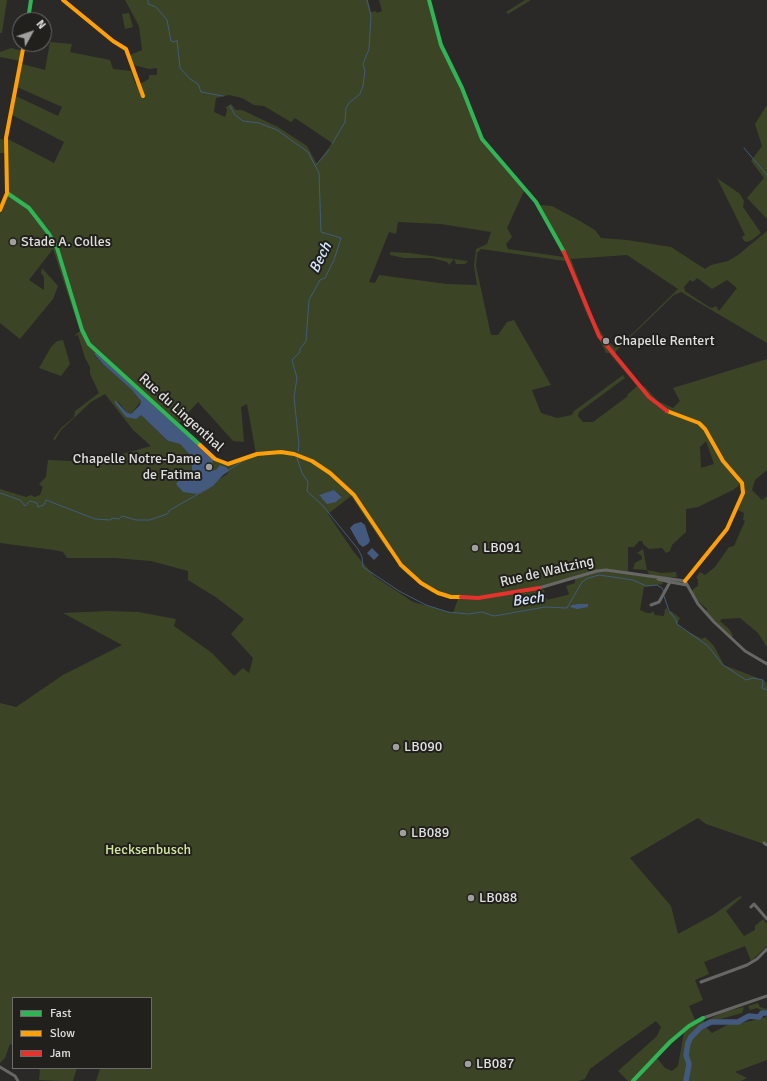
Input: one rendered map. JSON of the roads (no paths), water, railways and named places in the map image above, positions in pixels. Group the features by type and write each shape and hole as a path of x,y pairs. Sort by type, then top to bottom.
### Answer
{"street":[{"path":"29,12 31,0"},
{"path":"63,0 113,41 126,49 143,96"},
{"path":"429,0 441,45 462,88 482,139 536,202 568,260 599,336 649,397 667,411 698,423 705,429 723,461 742,483 743,493 727,529 686,583"},
{"path":"0,210 1,204 7,193 6,138 22,52"},
{"name":"Rue du Lingenthal","path":"7,193 32,212 49,234 57,248 82,330 89,344 215,459 228,464 256,454 281,452 312,461 330,472 354,495 396,559 409,574 432,590 443,595 458,597"},
{"name":"Rue de Waltzing","path":"458,597 488,597 539,588 597,571 606,570 686,583"},
{"path":"651,577 670,582 686,583"},
{"path":"651,605 659,602 670,582"},
{"path":"686,583 698,604 714,622 745,651 767,664"},
{"path":"751,907 754,904 767,919"},
{"path":"701,982 747,965 757,959 767,949"},
{"path":"633,1081 670,1042 689,1026 703,1018 767,996"},
{"path":"0,1067 15,1076 18,1081"}],"water":[{"path":"96,353 213,459 212,465 205,466 205,471 216,470 220,465 226,467 229,471 213,486 197,494 183,492 176,484 179,480 192,473 192,457 180,444 168,441 141,415 136,419 126,417 115,403 115,400 126,412 131,414 140,405 141,401 132,390 104,365 94,354"},
{"path":"334,490 342,497 336,502 327,504 319,495"},
{"path":"361,522 365,525 370,541 363,547 359,544 350,528 354,524"},
{"path":"372,548 379,555 374,560 367,553"},
{"path":"578,604 588,604 588,607 577,609 570,607"}],"waterway":[{"name":"Bech","path":"148,0 148,4 156,7 167,20 171,41 174,42 177,40 180,68 190,79 198,84 201,92 223,96"},
{"path":"332,144 345,122 346,108 349,103 360,94 363,86 365,71 363,64 369,49 371,16 367,0"},
{"name":"Bech","path":"230,106 235,115 243,121 259,123 277,130 308,152 319,173 321,232 341,238 334,260 325,278 320,280 309,300 306,341 300,349 300,352 292,360 297,378 294,397 299,445 298,452"},
{"path":"744,148 767,175"},
{"path":"316,165 329,150"},
{"name":"Bech","path":"297,458 302,473 308,482 307,491 323,506 358,549 362,557 363,567 399,591 426,605 448,612 468,614 482,612 494,616 545,607 567,608 582,582 588,578 599,575 633,580 646,586 657,585 662,588 664,592"},
{"path":"227,471 243,461"},
{"path":"0,493 20,500 25,506 30,501 37,503 38,507 44,505 46,500 95,519 111,520 112,518 119,519 122,516 136,520 150,520 167,514 170,510 209,488"},
{"name":"Bech","path":"664,596 669,611 676,620 677,624 708,646 723,665 746,680 753,678 763,680 762,688 767,690"},
{"path":"686,1081 689,1064 686,1055 688,1043 691,1037 701,1027 711,1022 738,1022 749,1016 759,1017 762,1013 767,1013"}],"place":[{"name":"Stade A. Colles","path":"13,242"},
{"name":"Chapelle Rentert","path":"606,341"},
{"name":"Chapelle Notre-Dame de Fatima","path":"209,467"},
{"name":"LB091","path":"475,548"},
{"name":"LB090","path":"396,747"},
{"name":"LB089","path":"403,833"},
{"name":"LB088","path":"471,898"},
{"name":"LB087","path":"468,1064"}],"park label":[{"name":"Hecksenbusch","path":"148,850"}]}
